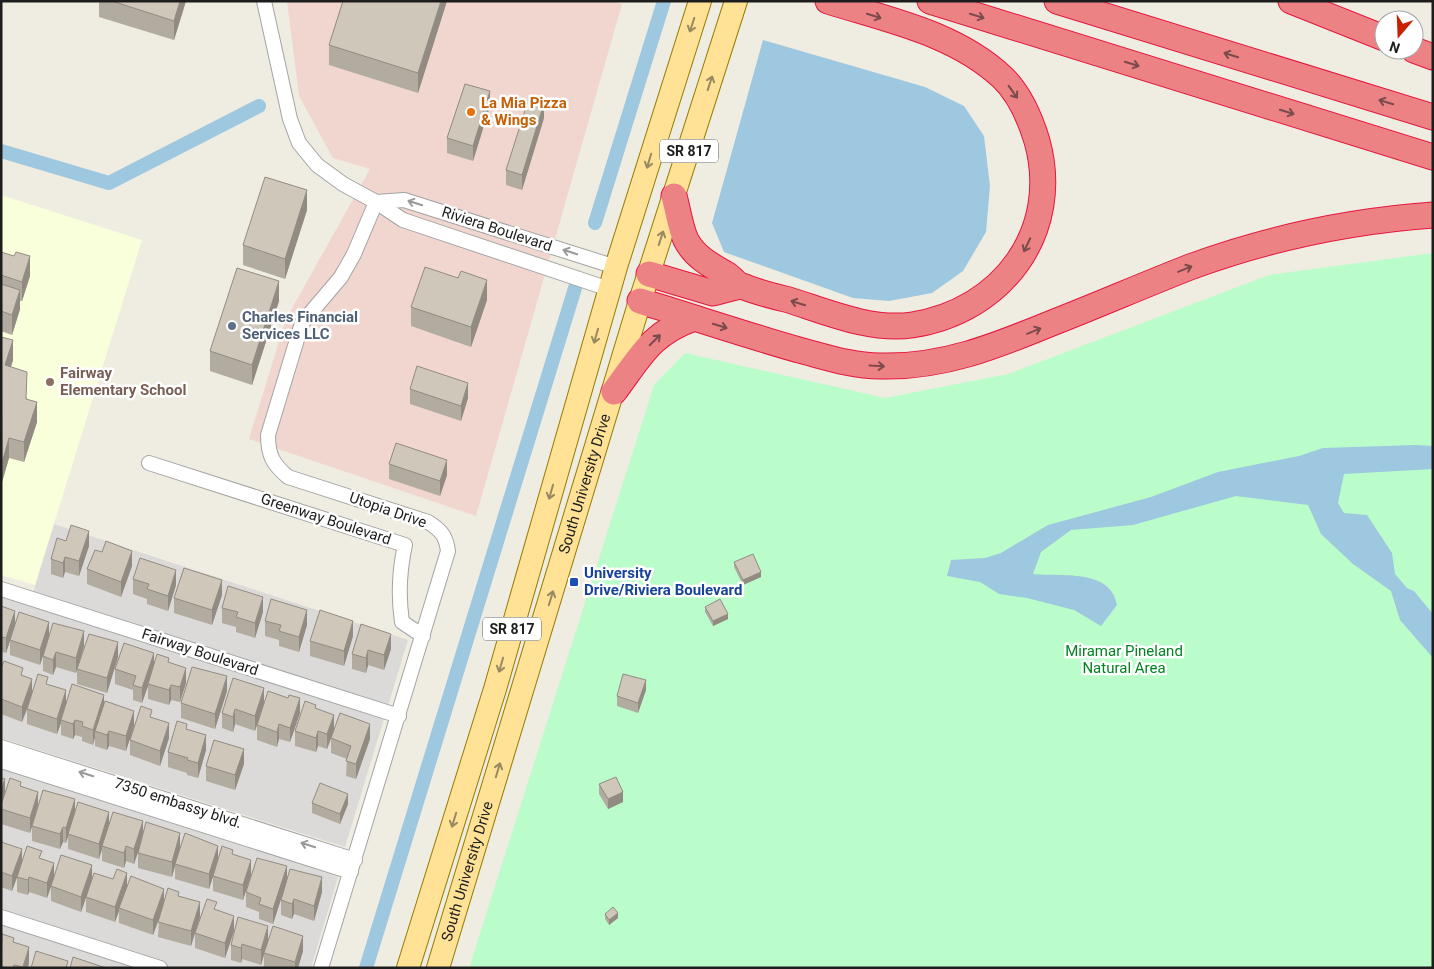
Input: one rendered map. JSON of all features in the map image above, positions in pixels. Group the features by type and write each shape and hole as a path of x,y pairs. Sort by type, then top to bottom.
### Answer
{"highway":[{"path":"674,196 686,239 694,252 740,286 865,322 890,325 922,323 960,310 992,292 1016,266 1038,217 1043,180 1041,157 1030,116 1003,78 966,49 929,33 828,1"},
{"path":"930,1 1433,157"},
{"path":"1057,1 1433,117"},
{"path":"1291,1 1374,34"},
{"path":"640,301 850,364 879,366 922,365 968,356 1190,267 1251,246 1300,233 1384,218 1433,215"},
{"path":"649,274 713,293 740,286"},
{"path":"614,392 659,336 671,327 694,318"}],"main road":[{"name":"South University Drive","path":"408,968 495,689 616,267 700,1"},
{"name":"South University Drive","path":"438,968 640,301 736,1"},
{"path":"616,267 649,274"},
{"path":"610,289 640,301"}],"street":[{"name":"Riviera Boulevard","path":"264,1 290,119 299,144 317,165 336,180 376,202 403,220 610,289"},
{"name":"Riviera Boulevard","path":"376,202 404,200 616,267"},
{"name":"Utopia Drive","path":"321,968 448,551 447,540 440,530 428,522 288,477 274,465 268,451 268,435 302,323 341,277 354,254 376,202"},
{"name":"Greenway Boulevard","path":"149,463 405,545 400,569 398,596 402,622 423,636"},
{"name":"Fairway Boulevard","path":"1,589 399,716"},
{"name":"7350 embassy blvd.","path":"1,748 353,866"},
{"path":"1,761 353,866"},
{"path":"1,917 160,968"}],"shaded area":[{"path":"287,1 613,1 622,4 476,516 249,439 286,319 370,169 333,158 299,96"},
{"name":"Fairway Elementary School","path":"1,195 142,240 35,585 1,575"},
{"path":"54,524 408,640 345,847 1,738 1,597 29,606"},
{"path":"1,768 338,877 311,968 1,968"}],"green space":[{"name":"Miramar Pineland Natural Area","path":"1433,253 1433,968 469,968 654,385 685,353 885,398 1008,374 1269,275"}],"water":[{"path":"763,40 925,87 964,106 984,136 990,186 986,232 963,271 932,293 889,301 853,298 724,252 712,223"},
{"path":"1433,446 1433,469 1344,474 1338,503 1344,513 1367,515 1392,553 1395,574 1407,588 1414,591 1433,614 1433,658 1400,620 1391,591 1353,564 1321,534 1308,505 1236,496 1133,525 1071,530 1041,552 1033,574 1070,575 1095,580 1105,585 1113,593 1117,605 1101,626 1074,610 1027,598 999,594 980,582 947,576 951,560 985,558 1001,553 1048,525 1151,497 1218,472 1299,456 1323,448"}],"building":[{"path":"112,1 180,1 174,21"},
{"path":"343,1 441,1 418,73 329,45"},
{"path":"465,84 490,91 473,146 447,138"},
{"path":"529,98 544,103 522,175 506,170"},
{"path":"265,177 307,190 285,259 243,245"},
{"path":"1,252 14,256 16,252 30,256 22,282 1,275"},
{"path":"425,267 458,278 461,271 487,280 471,327 411,307"},
{"path":"237,268 279,281 252,365 210,351"},
{"path":"1,284 20,290 12,315 1,311"},
{"path":"1,337 13,340 5,365 27,372 26,399 37,402 24,442 9,438 2,463"},
{"path":"417,366 468,383 461,406 410,389"},
{"path":"396,443 447,460 440,481 389,464"},
{"path":"71,525 89,531 79,561 65,557 63,563 51,559 57,538 66,541"},
{"path":"106,541 132,551 121,582 87,569 95,550 102,552"},
{"path":"753,554 761,572 743,580 734,562"},
{"path":"140,558 176,570 168,596 147,589 149,584 133,579"},
{"path":"184,568 222,580 212,610 174,598"},
{"path":"228,586 263,597 255,623 236,617 238,612 222,608"},
{"path":"271,599 307,610 299,637 279,631 281,625 265,621"},
{"path":"720,599 728,614 713,621 705,607"},
{"path":"1,606 15,611 6,638 2,637 1,639"},
{"path":"320,610 353,621 344,651 310,641"},
{"path":"19,612 49,622 40,650 10,640"},
{"path":"53,623 84,631 76,658 56,652 53,660 43,656"},
{"path":"361,624 391,634 384,655 368,650 366,658 352,654"},
{"path":"89,634 118,642 107,678 77,669"},
{"path":"124,643 154,653 142,688 133,685 136,676 115,669"},
{"path":"157,654 169,658 168,662 186,668 180,687 171,685 169,690 148,684"},
{"path":"4,661 23,668 21,675 32,679 22,707 1,699 1,668"},
{"path":"192,667 227,676 215,714 181,703"},
{"path":"38,674 48,677 46,684 66,690 57,719 27,709"},
{"path":"623,674 646,680 638,703 617,696"},
{"path":"233,678 264,688 255,716 235,709 233,717 222,713"},
{"path":"72,684 104,695 93,730 82,726 83,722 75,720 73,724 61,720"},
{"path":"268,691 288,698 289,695 300,698 290,728 279,724 277,732 257,725"},
{"path":"105,701 134,711 126,736 109,731 107,735 95,731"},
{"path":"305,701 316,705 315,708 334,715 327,734 318,731 316,738 295,731"},
{"path":"141,706 152,710 150,717 169,723 160,751 130,740"},
{"path":"340,713 370,724 356,764 346,761 351,746 331,738"},
{"path":"177,721 187,724 186,729 206,735 198,763 168,752"},
{"path":"214,740 244,749 235,775 206,766"},
{"path":"616,777 623,792 608,799 599,784"},
{"path":"1,778 5,779 1,790"},
{"path":"10,778 21,782 20,786 38,792 30,818 1,809"},
{"path":"320,783 348,794 340,814 312,803"},
{"path":"43,790 75,799 66,828 63,827 60,834 32,826"},
{"path":"78,802 109,812 99,844 68,834"},
{"path":"113,812 143,821 134,849 126,846 124,853 102,846"},
{"path":"146,822 180,833 172,862 138,853"},
{"path":"185,833 218,846 209,874 175,864"},
{"path":"1,842 22,849 12,876 1,872"},
{"path":"27,846 42,851 39,858 54,863 47,883 29,877 28,880 17,877"},
{"path":"222,846 233,850 232,854 251,860 243,885 213,876"},
{"path":"61,855 92,865 81,897 51,886"},
{"path":"257,858 287,866 273,909 259,904 261,898 246,892"},
{"path":"117,869 127,873 115,907 86,897 94,873 113,879"},
{"path":"290,869 322,877 314,906 294,899 292,904 281,900"},
{"path":"131,876 164,889 153,920 119,908"},
{"path":"168,888 179,892 178,896 200,902 191,931 158,922"},
{"path":"207,899 217,902 214,909 234,916 225,943 195,933"},
{"path":"613,907 618,913 609,920 605,914"},
{"path":"238,917 268,926 261,950 242,944 241,948 231,945"},
{"path":"273,926 303,936 295,962 264,953"},
{"path":"2,934 14,938 13,942 29,947 23,967 14,965 13,968 5,968 1,966"},
{"path":"36,951 68,961 66,968 31,968"},
{"path":"73,957 106,968 70,968"}],"waterway":[{"path":"595,223 664,1"},
{"path":"1,151 109,183 259,106"},
{"path":"366,968 575,288"}],"place":[{"name":"La Mia Pizza & Wings","path":"471,112"},
{"name":"Charles Financial Services LLC","path":"232,326"},
{"name":"Fairway Elementary School","path":"50,382"},
{"name":"University Drive/Riviera Boulevard","path":"574,582"}]}
